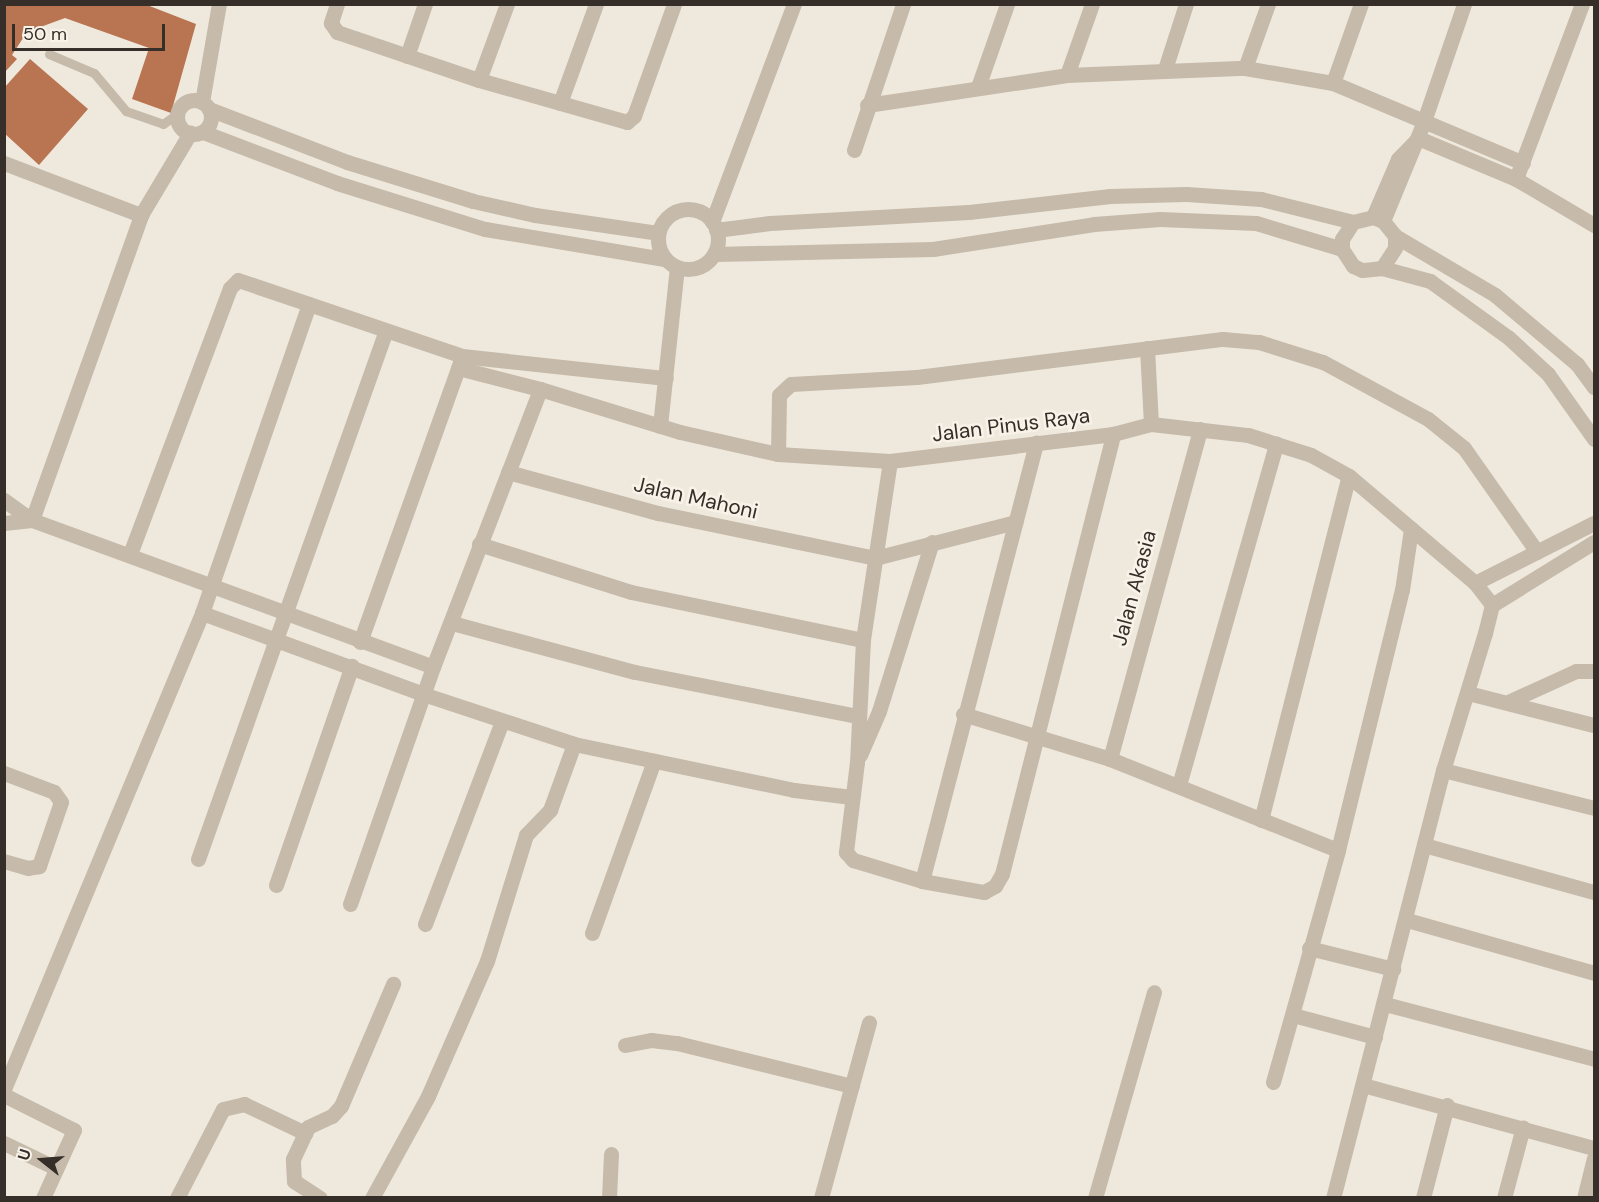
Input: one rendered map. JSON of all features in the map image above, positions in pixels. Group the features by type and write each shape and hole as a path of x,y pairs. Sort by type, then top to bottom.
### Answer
{"street":[{"path":"32,520 141,215 196,133 211,122 205,106 219,4"},
{"path":"337,4 331,23 333,30 479,80 619,121 630,120 674,4"},
{"path":"407,56 425,4"},
{"path":"479,80 507,4"},
{"path":"560,103 596,4"},
{"path":"714,254 714,226 794,4"},
{"path":"854,150 867,105 903,4"},
{"path":"978,87 1007,4"},
{"path":"1067,75 1092,4"},
{"path":"1166,69 1186,4"},
{"path":"1245,68 1268,4"},
{"path":"1333,83 1361,4"},
{"path":"1378,219 1398,159 1420,131 1464,4"},
{"path":"1516,179 1582,4"},
{"path":"867,105 1067,75 1166,69 1245,68 1333,83 1420,131 1516,179 1594,225"},
{"path":"658,233 472,201 347,162 190,101 178,113 181,128 261,153 337,183 404,205 465,222 671,264 702,266 714,254 933,249 1094,224 1160,219 1256,223 1342,249"},
{"path":"1420,131 1523,163"},
{"path":"261,153 268,132"},
{"path":"337,183 347,162"},
{"path":"4,163 141,215"},
{"path":"404,205 411,183"},
{"path":"714,226 1159,195 1235,195 1353,222 1378,219"},
{"path":"1159,195 1160,219"},
{"path":"465,222 472,201"},
{"path":"660,426 666,378 671,264 658,247 658,233 664,220 675,212 688,209 702,212 714,226"},
{"path":"1378,219 1395,236 1495,295 1577,364 1594,387"},
{"path":"572,245 575,220"},
{"path":"1353,222 1342,238 1342,249 1353,266 1362,270 1382,268 1430,281 1509,338 1548,374 1594,439"},
{"path":"1382,268 1395,248 1395,236"},
{"path":"130,554 233,283 243,280 309,303 460,362 666,378"},
{"path":"4,1089 202,613 309,303"},
{"path":"198,859 273,639 385,333"},
{"path":"778,454 779,395 791,384 917,377 1223,339 1259,342 1323,362 1428,419 1464,448 1537,552"},
{"path":"1147,348 1151,424"},
{"path":"360,642 460,362"},
{"name":"Jalan Pinus Raya","path":"460,362 660,426 778,454 890,461 1113,434 1151,424 1248,435 1311,455 1349,476 1475,583 1492,605"},
{"path":"351,904 426,695 433,666 452,623 479,544 540,388"},
{"name":"Jalan Akasia","path":"1110,759 1200,429"},
{"path":"890,461 863,640 856,762 846,852 853,860 922,881 984,892 995,886 1002,874 1113,434"},
{"path":"922,881 963,714 1036,443"},
{"path":"1179,785 1276,444"},
{"name":"Jalan Mahoni","path":"508,472 658,513 875,558"},
{"path":"1261,820 1349,476"},
{"path":"5,502 32,520 130,554 360,642 433,666"},
{"path":"4,523 32,520"},
{"path":"875,558 1015,522"},
{"path":"1475,583 1594,523"},
{"path":"1273,1082 1338,849 1402,590 1411,529"},
{"path":"856,762 879,711 932,542"},
{"path":"1333,1197 1407,920 1443,770 1468,693 1492,605 1594,542"},
{"path":"479,544 631,592 863,640"},
{"path":"202,613 426,695 574,744 794,790 852,797"},
{"path":"452,623 635,672 858,716"},
{"path":"276,885 352,666"},
{"path":"1510,701 1576,670 1594,671"},
{"path":"1468,693 1510,701 1594,725"},
{"path":"963,714 1038,735 1110,759 1338,849"},
{"path":"425,924 502,721"},
{"path":"372,1197 428,1096 487,961 526,835 550,810 574,744"},
{"path":"592,933 654,761"},
{"path":"1443,770 1594,808"},
{"path":"4,773 54,792 62,801 39,866 28,868 6,865"},
{"path":"1424,845 1594,892"},
{"path":"1407,920 1594,973"},
{"path":"1309,948 1393,969"},
{"path":"320,1197 301,1187 291,1176 293,1159 305,1133 314,1122 332,1116 341,1106 393,984"},
{"path":"1095,1197 1154,992"},
{"path":"1385,1004 1594,1059"},
{"path":"1293,1016 1375,1037"},
{"path":"821,1197 869,1022"},
{"path":"625,1045 651,1040 677,1043 852,1086"},
{"path":"1362,1085 1447,1105 1594,1148"},
{"path":"4,1095 74,1128 43,1197"},
{"path":"177,1197 223,1109 244,1104 305,1133"},
{"path":"1423,1197 1447,1105"},
{"path":"1504,1197 1523,1127"},
{"path":"4,1143 56,1168"},
{"path":"609,1197 611,1154"},
{"path":"1584,1197 1594,1158"}],"lane":[{"path":"49,54 94,73 126,111 163,124 178,113"}],"building":[{"path":"4,5 147,5 196,24 171,113 132,99 149,48 65,18 27,32 12,55 17,59 4,73"},
{"path":"30,59 88,109 39,165 4,133 4,88"}]}
